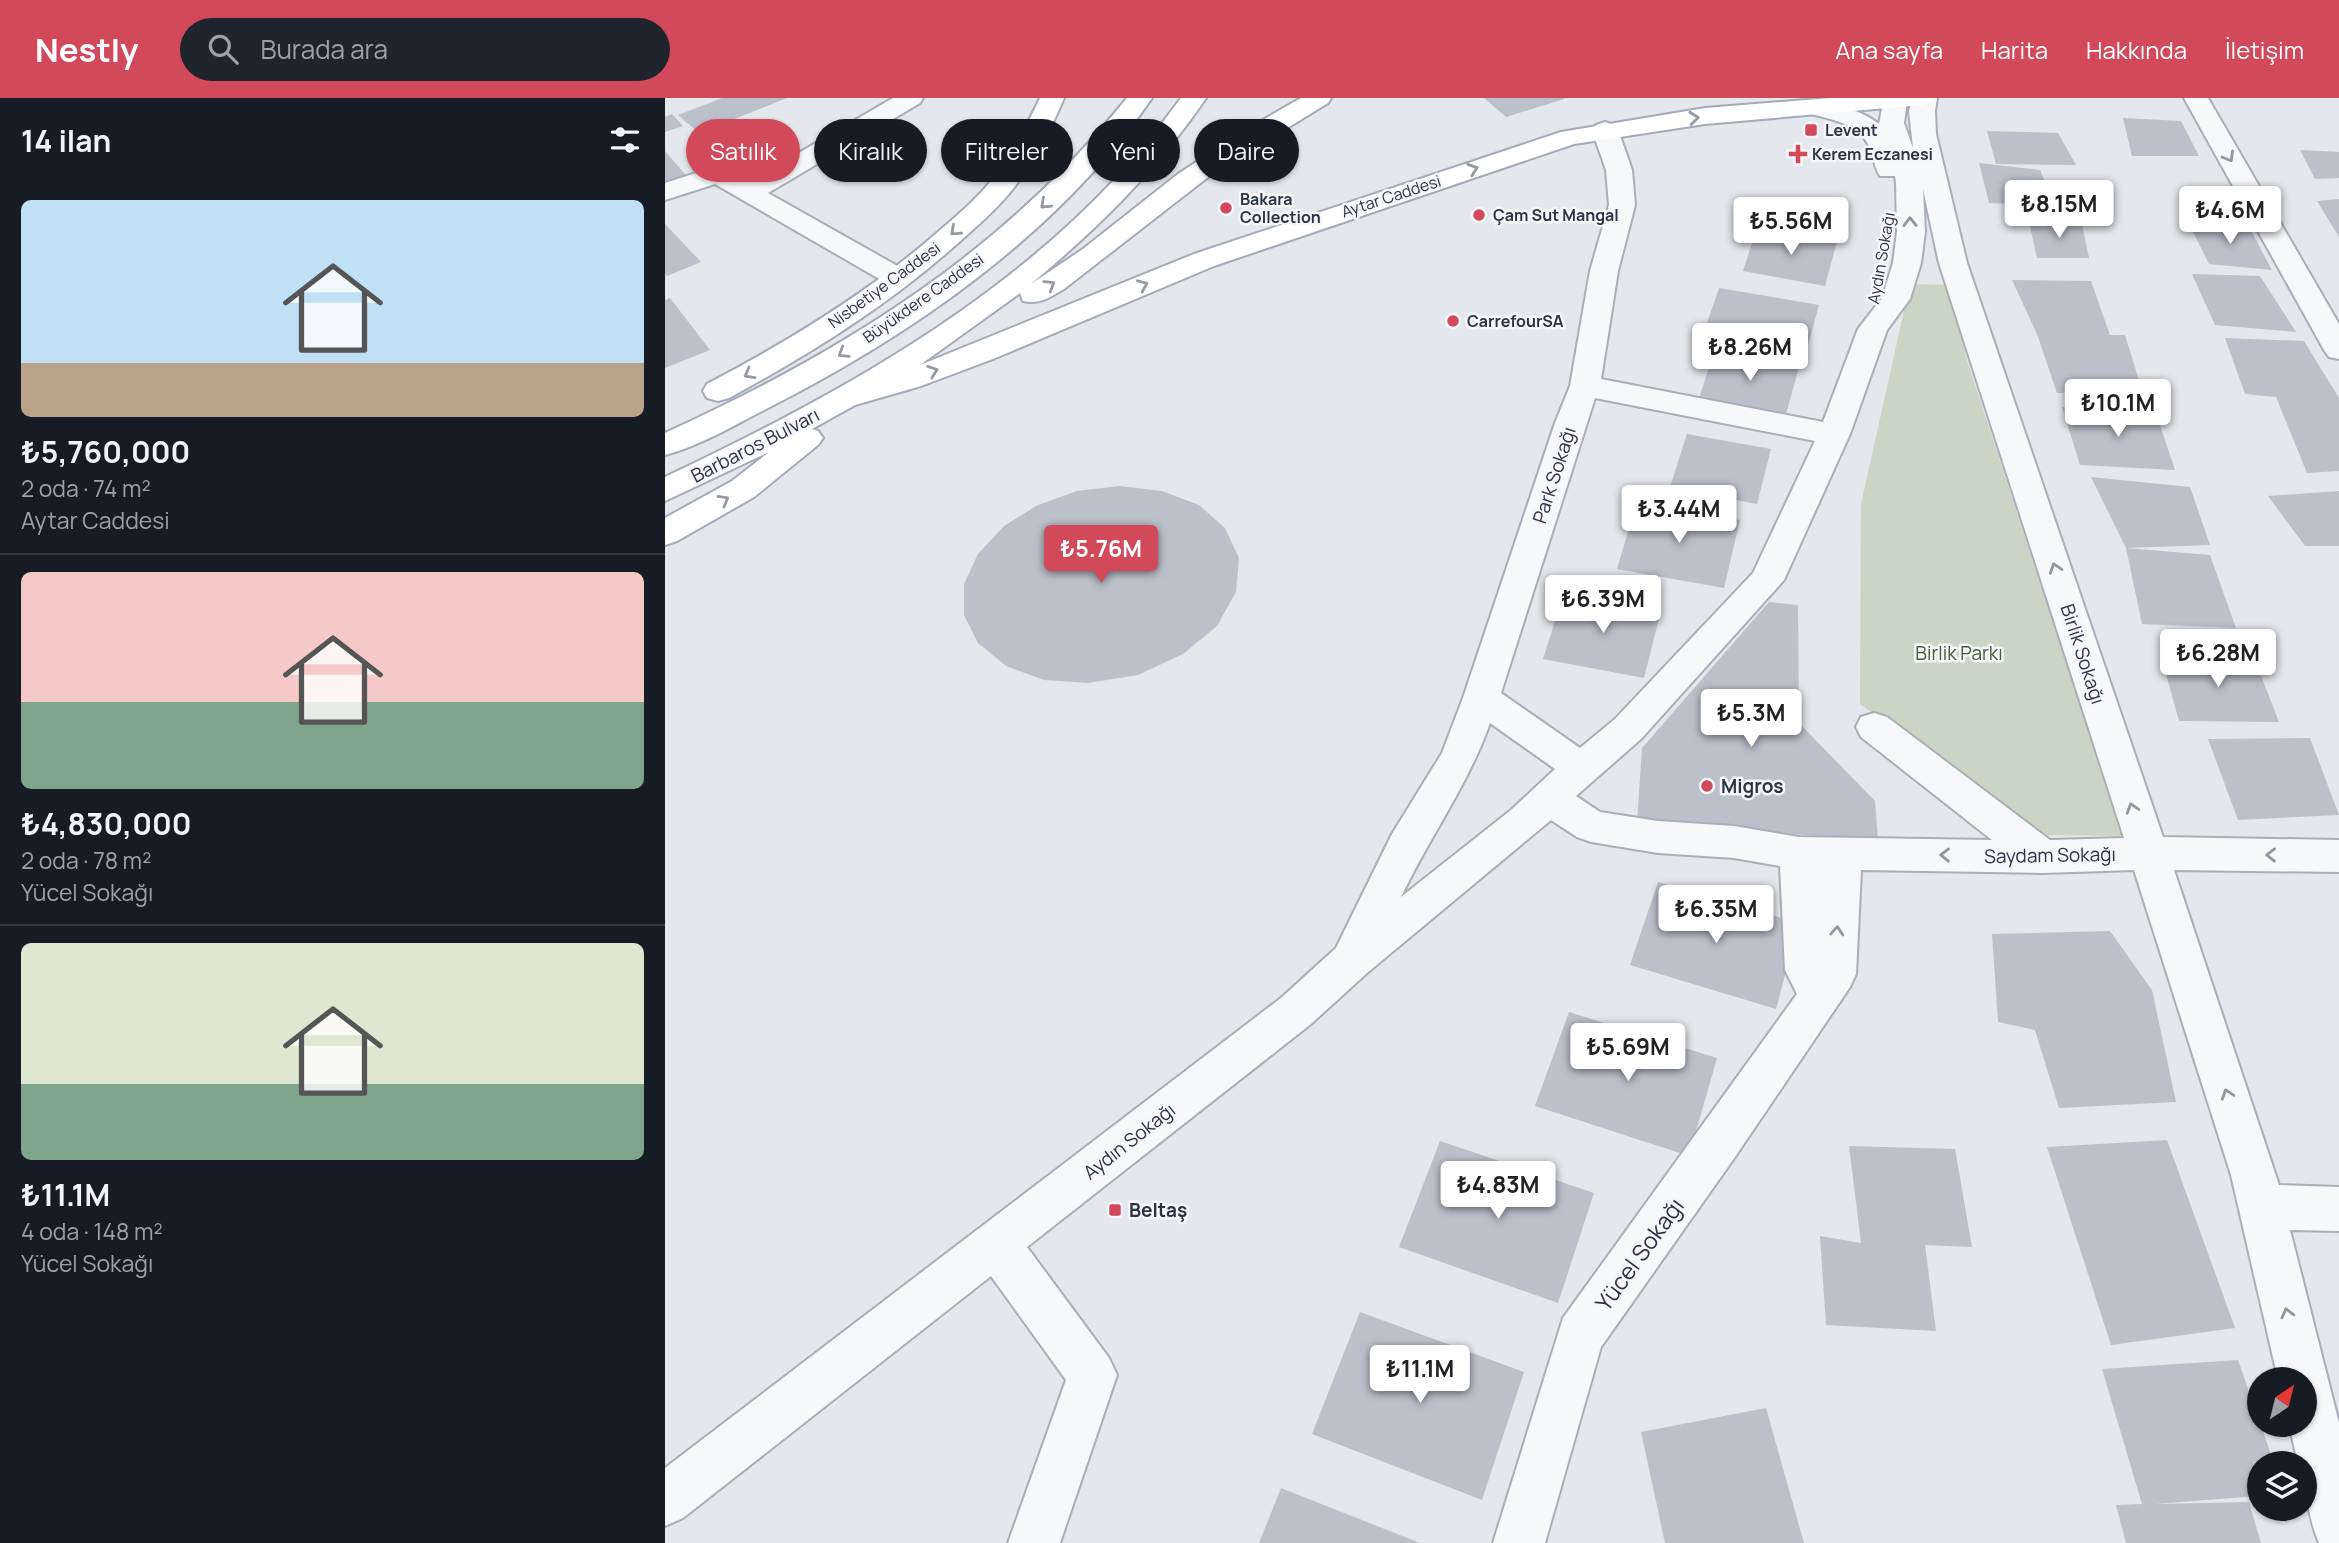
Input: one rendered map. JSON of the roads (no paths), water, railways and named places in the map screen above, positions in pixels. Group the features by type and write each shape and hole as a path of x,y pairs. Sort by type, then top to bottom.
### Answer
{"main road":[{"name":"Nisbetiye Caddesi","path":"665,417 748,375 798,345 898,278 951,236 1009,177 1043,120 1052,98"},
{"name":"Büyükdere Caddesi","path":"665,445 828,362 904,315 1006,238 1066,184 1140,98"},
{"path":"665,533 743,489 787,456 835,412 844,398 965,321 1056,251 1114,196 1147,159 1194,98"},
{"path":"965,321 1010,307 1047,288 1097,254 1186,181 1282,118 1318,98"},
{"name":"Aytar Caddesi","path":"844,398 910,379 983,352 1204,260 1531,149 1605,130 1705,116 1914,99"},
{"name":"Barbaros Bulvarı","path":"665,490 743,453 844,398"}],"street":[{"path":"750,193 911,98"},
{"path":"2196,98 2339,351"},
{"name":"Aydın Sokağı","path":"1895,256 1910,232 1909,183 1905,160 1891,123 1914,99"},
{"name":"Birlik Sokağı","path":"1914,99 1922,111 1923,134 1952,264 1985,355 2262,1207 2300,1367"},
{"name":"Aydın Sokağı","path":"665,1500 1296,1011 1352,960 1538,810 1581,768 1628,729 1767,580 1834,434 1873,329 1896,299 1890,183 1885,146 1867,127 1837,113 1812,107"},
{"name":"Park Sokağı","path":"1352,960 1406,845 1459,757 1481,698 1570,422 1585,386 1604,271 1622,205 1619,170 1605,130"},
{"path":"665,192 718,173 898,278"},
{"path":"1895,256 1952,264"},
{"name":"Aydın Sokağı","path":"1873,329 1871,313 1875,283"},
{"path":"1585,386 1834,434"},
{"path":"1481,698 1581,768"},
{"path":"1874,727 2043,857"},
{"name":"Saydam Sokağı","path":"1538,810 1571,835 1658,851 1742,855 1780,851 2043,857 2147,853 2339,856"},
{"path":"1780,851 1806,970 1819,993"},
{"name":"Yücel Sokağı","path":"1519,1543 1580,1335 1719,1142 1819,993 1835,974 1842,853"},
{"path":"2262,1207 2339,1209"},
{"path":"997,1245 1092,1375 1034,1543"},
{"path":"2317,1435 2339,1528"}],"place":[{"name":"Levent","path":"1811,130"},
{"name":"Kerem Eczanesi","path":"1798,154"},
{"name":"Bakara Collection","path":"1226,208"},
{"name":"Çam Sut Mangal","path":"1479,215"},
{"name":"CarrefourSA","path":"1453,321"},
{"name":"Migros","path":"1707,786"},
{"name":"Beltaş","path":"1115,1210"}],"park label":[{"name":"Birlik Parkı","path":"1959,653"}]}
